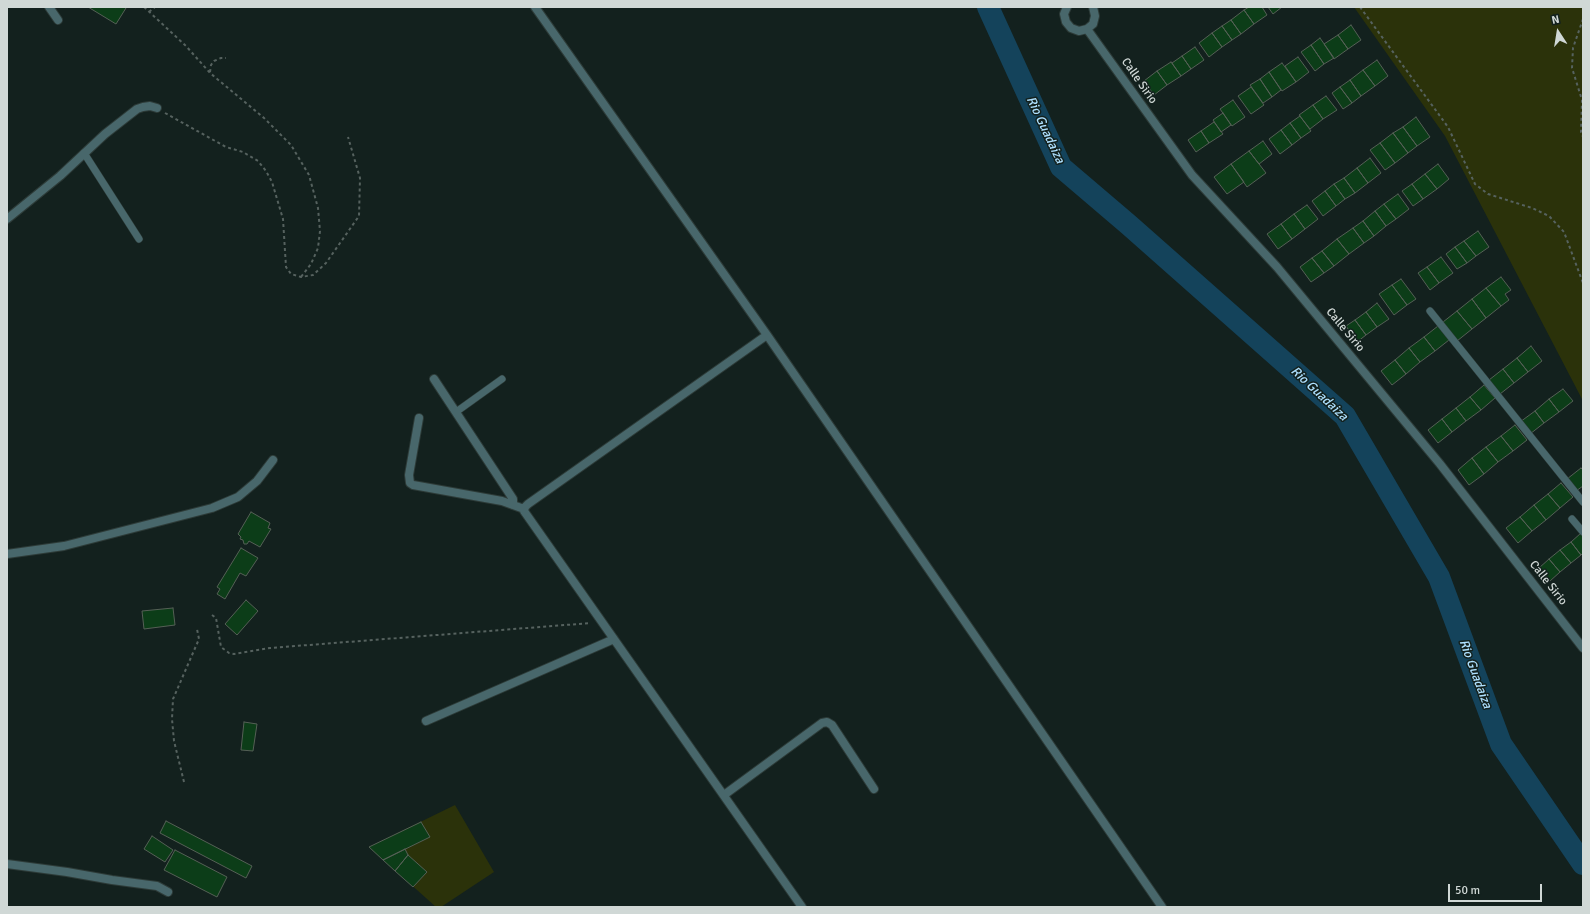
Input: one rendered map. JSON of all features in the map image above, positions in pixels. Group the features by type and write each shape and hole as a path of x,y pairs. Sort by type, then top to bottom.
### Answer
{"street":[{"path":"49,7 58,20"},
{"path":"535,7 767,335 1162,907"},
{"path":"1067,7 1064,14 1066,22 1071,28 1079,30 1087,29 1093,24 1095,16 1093,7"},
{"name":"Calle Sirio","path":"1087,29 1192,176 1288,280 1440,464 1583,648"},
{"path":"7,219 60,176 105,134 137,109 143,106 157,108"},
{"path":"524,509 528,504 767,335"},
{"path":"434,379 513,499 513,505"},
{"path":"419,418 408,475 410,483 412,485 502,501 524,509 525,513 802,907"},
{"path":"7,554 64,546 212,508 238,497 257,480 273,460"},
{"path":"426,721 614,639"},
{"path":"724,795 822,723 827,722 832,725 874,789"},
{"path":"7,864 158,886 168,892"}],"lane":[{"path":"84,153 139,239"},
{"path":"1430,311 1583,502"},
{"path":"456,412 502,379"},
{"path":"1572,519 1583,532"}],"path":[{"path":"144,7 186,46 210,73 264,118 291,145 309,174 318,208 320,231 318,248 311,264 301,277"},
{"path":"149,12 155,7"},
{"path":"1360,7 1448,127 1475,184 1488,194 1532,208 1549,216 1564,232 1583,283"},
{"path":"1583,19 1573,48 1572,68 1582,100 1581,132 1583,137"},
{"path":"210,73 210,69 214,61 226,58"},
{"path":"157,108 226,147 243,152 258,161 272,182 283,220 286,267 292,274 301,277 313,275 326,263 359,216 360,178 348,137"},
{"path":"212,615 216,618 221,647 229,653 234,654 270,648 596,623 601,620"},
{"path":"184,782 174,741 172,719 174,699 199,639 198,629"}],"green space":[{"path":"1354,7 1583,7 1583,401 1445,136"},
{"path":"455,805 494,872 441,907 436,907 369,847"}],"building":[{"path":"88,7 124,7 126,8 116,24"},
{"path":"1249,7 1262,7 1267,15 1254,24 1244,10"},
{"path":"1268,7 1282,7 1273,14"},
{"path":"1244,10 1254,24 1241,34 1231,20"},
{"path":"1231,20 1241,34 1232,40 1222,26"},
{"path":"1351,25 1361,40 1348,49 1338,35"},
{"path":"1222,26 1232,40 1222,47 1212,33"},
{"path":"1212,33 1222,47 1209,57 1199,43"},
{"path":"1338,35 1348,49 1334,59 1324,44"},
{"path":"1320,38 1334,58 1324,64 1311,45"},
{"path":"1311,45 1324,64 1315,71 1301,52"},
{"path":"1195,47 1204,60 1191,69 1182,56"},
{"path":"1182,56 1191,69 1181,76 1172,63"},
{"path":"1298,57 1309,72 1296,82 1285,66"},
{"path":"1377,60 1388,76 1375,86 1363,70"},
{"path":"1171,62 1181,76 1167,85 1157,71"},
{"path":"1282,63 1296,82 1282,91 1269,72"},
{"path":"1363,70 1375,86 1361,96 1350,80"},
{"path":"1157,71 1167,85 1154,95 1144,81"},
{"path":"1269,72 1281,90 1272,97 1260,79"},
{"path":"1260,79 1272,97 1263,103 1250,85"},
{"path":"1350,80 1361,96 1352,103 1340,87"},
{"path":"1251,87 1264,105 1251,114 1238,96"},
{"path":"1340,87 1352,103 1343,109 1332,93"},
{"path":"1326,96 1337,110 1323,119 1313,105"},
{"path":"1233,100 1245,117 1232,126 1220,109"},
{"path":"1313,105 1323,119 1310,129 1299,115"},
{"path":"1223,113 1231,125 1221,132 1213,120"},
{"path":"1300,116 1311,131 1301,138 1290,123"},
{"path":"1416,117 1430,137 1417,146 1403,127"},
{"path":"1214,122 1223,134 1209,143 1201,131"},
{"path":"1290,123 1301,138 1292,145 1281,130"},
{"path":"1403,127 1417,146 1408,153 1393,133"},
{"path":"1281,130 1292,145 1280,154 1269,139"},
{"path":"1201,131 1209,143 1196,152 1188,140"},
{"path":"1393,133 1408,153 1395,163 1380,143"},
{"path":"1263,141 1272,154 1259,164 1249,151"},
{"path":"1380,143 1395,163 1385,170 1370,150"},
{"path":"1249,151 1266,173 1247,187 1231,164"},
{"path":"1370,158 1381,173 1368,183 1357,168"},
{"path":"1231,164 1244,182 1227,194 1214,177"},
{"path":"1438,164 1449,179 1437,189 1425,174"},
{"path":"1357,168 1368,183 1355,193 1344,178"},
{"path":"1425,174 1437,189 1423,199 1412,184"},
{"path":"1344,178 1355,193 1345,199 1334,184"},
{"path":"1334,184 1345,199 1336,206 1325,191"},
{"path":"1412,184 1423,199 1413,206 1402,191"},
{"path":"1325,191 1336,206 1323,216 1312,201"},
{"path":"1398,194 1409,209 1396,219 1384,204"},
{"path":"1384,204 1396,219 1386,226 1375,211"},
{"path":"1307,205 1318,219 1305,229 1294,214"},
{"path":"1375,211 1386,226 1374,236 1363,221"},
{"path":"1294,214 1305,229 1292,239 1281,224"},
{"path":"1363,221 1374,236 1364,243 1353,228"},
{"path":"1281,224 1292,239 1278,249 1267,234"},
{"path":"1353,228 1364,243 1349,254 1337,239"},
{"path":"1478,231 1489,247 1476,256 1464,241"},
{"path":"1337,239 1349,254 1334,266 1322,251"},
{"path":"1464,241 1476,256 1467,263 1455,247"},
{"path":"1455,247 1467,263 1457,269 1446,254"},
{"path":"1322,251 1334,266 1324,273 1312,258"},
{"path":"1441,257 1453,273 1439,283 1427,267"},
{"path":"1312,258 1324,273 1311,282 1300,267"},
{"path":"1427,267 1439,283 1430,290 1418,273"},
{"path":"1501,277 1511,290 1505,294 1509,300 1501,306 1486,288"},
{"path":"1401,279 1416,299 1407,305 1392,285"},
{"path":"1392,285 1407,305 1394,315 1379,294"},
{"path":"1486,288 1501,306 1486,318 1472,299"},
{"path":"1472,299 1486,318 1472,329 1457,311"},
{"path":"1377,303 1389,319 1377,327 1366,312"},
{"path":"1457,311 1472,329 1457,341 1443,322"},
{"path":"1366,312 1377,327 1366,335 1355,320"},
{"path":"1355,320 1366,335 1357,342 1346,326"},
{"path":"1438,326 1449,340 1435,351 1424,337"},
{"path":"1424,337 1435,351 1420,362 1409,348"},
{"path":"1531,346 1542,361 1528,372 1517,358"},
{"path":"1409,348 1420,362 1406,374 1395,360"},
{"path":"1517,358 1528,372 1514,383 1503,369"},
{"path":"1395,360 1406,374 1392,385 1381,371"},
{"path":"1503,369 1514,383 1500,394 1489,380"},
{"path":"1484,385 1495,398 1481,410 1470,397"},
{"path":"1563,389 1573,401 1559,412 1549,399"},
{"path":"1470,397 1481,410 1466,421 1456,408"},
{"path":"1549,399 1559,412 1544,423 1535,411"},
{"path":"1456,408 1466,421 1452,432 1442,419"},
{"path":"1535,411 1544,423 1530,434 1520,422"},
{"path":"1442,419 1452,432 1438,443 1428,430"},
{"path":"1515,425 1527,440 1513,451 1501,436"},
{"path":"1501,436 1513,451 1498,462 1486,447"},
{"path":"1486,447 1498,462 1484,474 1472,458"},
{"path":"1472,458 1484,474 1469,485 1458,470"},
{"path":"1581,468 1583,470 1583,486 1576,491 1567,479"},
{"path":"1561,483 1573,497 1560,508 1548,494"},
{"path":"1548,494 1560,508 1546,520 1534,505"},
{"path":"1534,505 1546,520 1532,531 1520,517"},
{"path":"251,512 270,523 268,528 271,529 260,547 249,541 247,544 244,544 243,540 240,539 241,537 238,534"},
{"path":"1520,517 1532,531 1518,543 1506,528"},
{"path":"1581,533 1583,535 1583,553 1581,555 1571,542"},
{"path":"1571,542 1581,555 1571,563 1560,550"},
{"path":"241,548 258,558 246,576 240,573 225,599 217,594 220,589 217,587"},
{"path":"1560,550 1571,563 1560,572 1549,559"},
{"path":"1549,559 1560,572 1550,581 1539,568"},
{"path":"246,600 258,611 237,635 225,624"},
{"path":"173,608 175,625 144,629 142,611"},
{"path":"244,722 257,724 253,751 241,750"},
{"path":"166,821 252,866 246,878 160,833"},
{"path":"421,822 430,837 383,860 369,847"},
{"path":"152,836 173,850 165,862 144,849"},
{"path":"405,849 408,855 395,871 383,860"},
{"path":"175,850 227,877 217,897 164,870"},
{"path":"408,855 427,872 413,887 395,871"}],"waterway":[{"name":"Rio Guadaiza","path":"988,7 1061,167 1129,225 1345,416 1439,577 1501,744 1583,864"}]}
